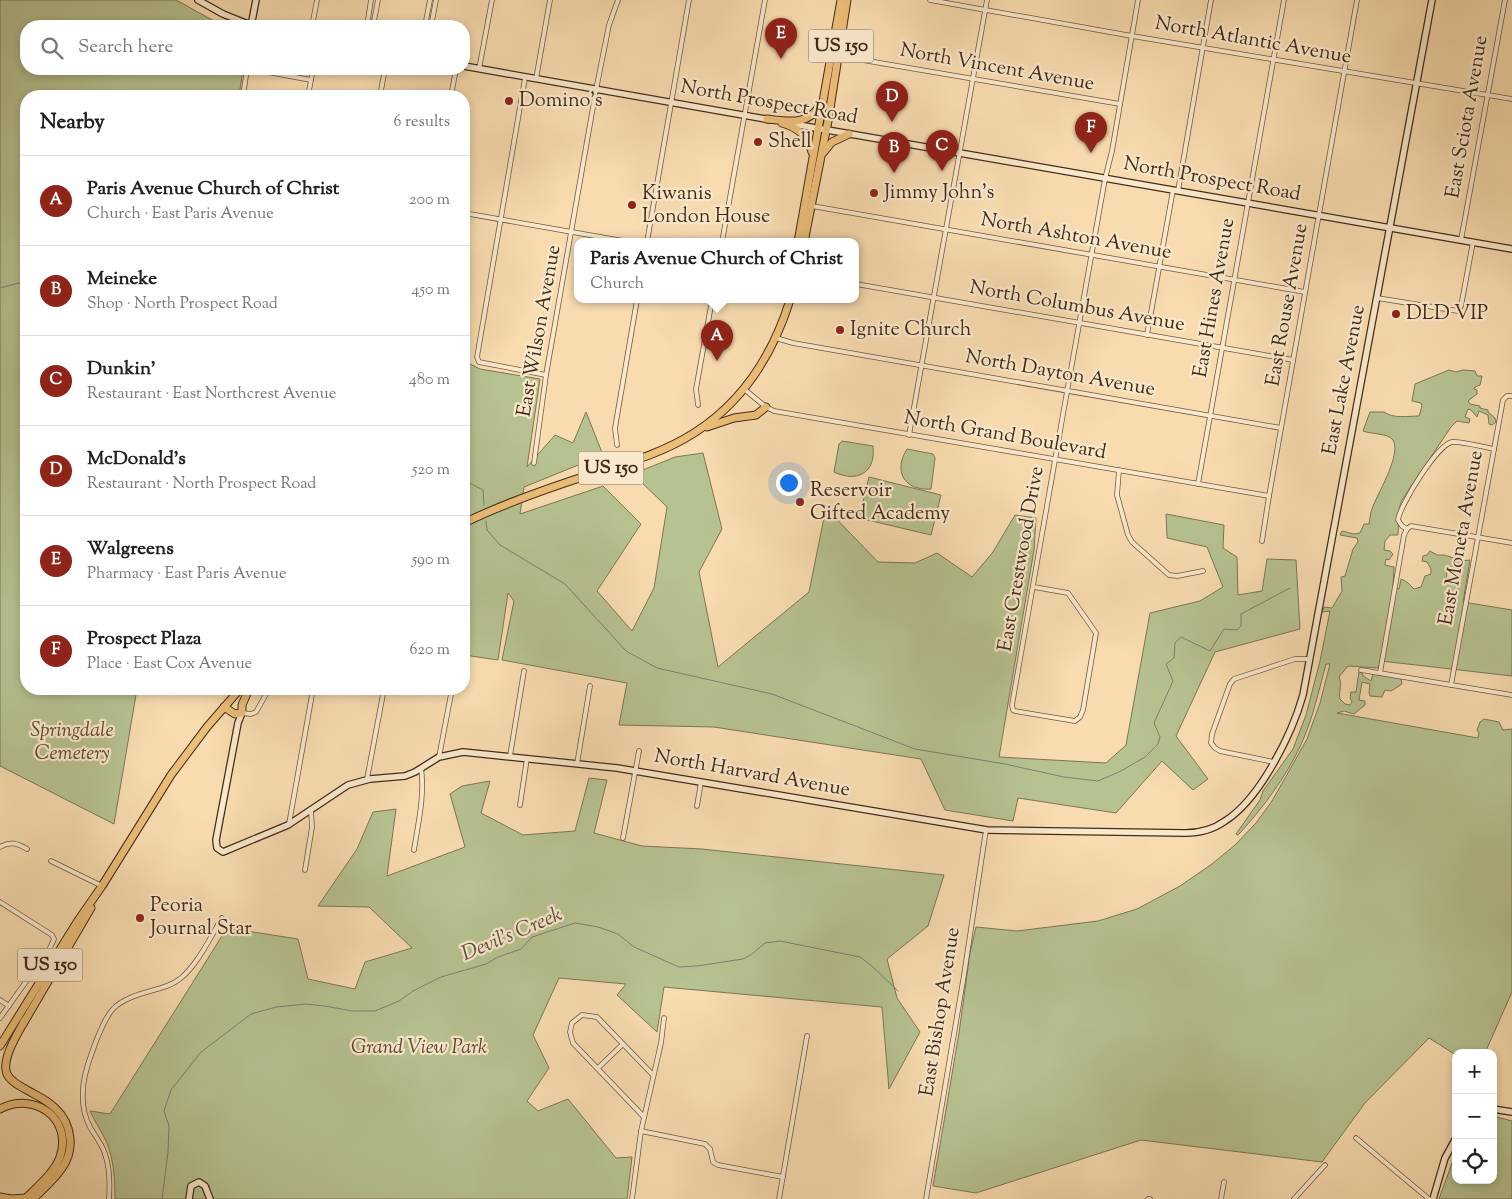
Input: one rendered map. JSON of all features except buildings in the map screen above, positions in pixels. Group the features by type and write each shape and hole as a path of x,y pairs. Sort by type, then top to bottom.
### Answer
{"highway":[{"name":"US 150","path":"799,238 841,0"},
{"name":"US 150","path":"805,238 822,155 847,0"},
{"path":"767,119 801,121 813,114 820,103 829,64"},
{"path":"777,121 792,126 806,138 812,150 811,164"},
{"path":"822,155 832,142 849,134"},
{"name":"US 150","path":"470,520 532,494 658,452 695,432 723,411 744,389 761,365 776,338 789,303"},
{"path":"695,432 731,418 756,416 766,407"},
{"name":"US 150","path":"0,1046 171,776 195,743 235,695"},
{"path":"238,723 238,713 246,695"},
{"path":"224,707 238,713"},
{"name":"US 150","path":"0,1063 82,925 102,886"},
{"path":"0,1042 17,1018"},
{"path":"0,1197 30,1199 41,1191 65,1164 69,1152 70,1137 66,1124 56,1109 11,1080 6,1073 6,1064 10,1050 25,1020"},
{"path":"0,1109 15,1103 33,1104 52,1115 61,1129 62,1145 59,1160 30,1199"}],"street":[{"path":"198,0 238,20"},
{"path":"253,20 256,0"},
{"path":"313,20 317,0"},
{"path":"368,20 372,0"},
{"path":"374,20 378,0"},
{"path":"426,20 430,0"},
{"path":"432,20 436,0"},
{"path":"479,69 492,0"},
{"path":"536,80 550,0"},
{"name":"East Wilson Avenue","path":"534,462 546,375 596,90 609,26 618,0"},
{"path":"647,238 689,0"},
{"path":"723,238 765,0"},
{"name":"North Atlantic Avenue","path":"930,0 1132,36 1512,99"},
{"path":"910,435 987,0"},
{"name":"East Crestwood Drive","path":"1034,587 1062,591 1070,595 1095,630 1096,641 1083,710 1078,719 1072,721 1014,711 1012,708 1034,587 1054,459 1138,0"},
{"path":"1147,335 1211,0"},
{"name":"East Hines Avenue","path":"1198,484 1284,0"},
{"name":"East Rouse Avenue","path":"1262,541 1357,0"},
{"name":"East Lake Avenue","path":"1274,762 1298,709 1305,684 1432,0"},
{"name":"East Sciota Avenue","path":"1461,240 1504,0"},
{"name":"North Vincent Avenue","path":"839,56 1120,104"},
{"name":"North Prospect Road","path":"470,67 960,154 1512,248"},
{"path":"244,90 246,75"},
{"path":"284,75 311,80"},
{"path":"309,90 312,75"},
{"path":"381,90 384,75"},
{"path":"452,90 455,75"},
{"path":"525,78 477,359 480,362 546,375"},
{"name":"North Ashton Avenue","path":"812,206 1305,292"},
{"path":"470,214 606,238"},
{"path":"1377,298 1458,311 1461,306 1474,242"},
{"name":"North Columbus Avenue","path":"859,285 1293,360"},
{"path":"617,445 614,428 635,303"},
{"path":"698,405 696,389 711,303"},
{"name":"North Dayton Avenue","path":"776,338 792,343 1281,428"},
{"name":"North Grand Boulevard","path":"744,389 766,407 774,411 1269,496"},
{"name":"East Moneta Avenue","path":"1451,685 1503,400 1505,397 1512,396"},
{"path":"1407,529 1398,520 1401,508 1441,448 1454,442 1494,448"},
{"path":"1119,470 1118,496 1131,540 1169,574 1181,575 1203,572"},
{"path":"1380,673 1404,535 1407,529 1411,526 1512,543"},
{"path":"1274,762 1218,750 1212,746 1210,741 1214,729 1230,684 1234,679 1295,659 1309,659"},
{"path":"1361,670 1512,695"},
{"path":"510,756 524,671"},
{"path":"576,764 590,686"},
{"path":"238,713 251,714 256,712 266,695"},
{"path":"288,825 312,695"},
{"path":"367,779 383,695"},
{"path":"439,757 451,695"},
{"name":"North Harvard Avenue","path":"238,723 216,840 218,849 222,852 288,825 343,788 367,779 402,776 421,768 439,757 463,752 634,771 986,830 1171,833 1198,832 1223,823 1254,792 1274,762"},
{"path":"623,838 639,751"},
{"path":"520,805 527,758"},
{"path":"414,850 421,801 423,777 421,768"},
{"path":"697,806 701,782"},
{"path":"305,870 312,827 311,810"},
{"name":"East Bishop Avenue","path":"926,1199 964,975 986,830"},
{"path":"0,847 10,843 18,844 27,849"},
{"path":"51,861 102,886"},
{"path":"0,902 53,937 50,948 0,1018"},
{"path":"109,1199 108,1170 105,1153 84,1112 83,1090 102,1027 114,1008 126,999 169,985 181,978 190,968 222,918"},
{"path":"0,1000 8,1006"},
{"path":"644,1118 572,1040 570,1028 576,1019 586,1015 597,1016 654,1075"},
{"path":"632,1199 641,1132 661,1043 664,1018"},
{"path":"779,1199 807,1036"},
{"path":"598,1068 623,1044"},
{"path":"1497,1110 1512,1112"},
{"path":"641,1132 704,1144 709,1147 713,1162 716,1164 783,1177"},
{"path":"1356,1138 1431,1199 1442,1165 1455,1139"},
{"path":"1294,1199 1324,1165"},
{"path":"189,1199 191,1186 199,1182 205,1186 210,1199"},
{"path":"1221,1199 1224,1182"}],"green space":[{"name":"Springdale Cemetery","path":"0,0 176,0 212,20 20,20 20,75 242,75 240,90 20,90 20,695 136,695 114,824 0,766"},
{"path":"470,364 480,369 540,379 527,467 555,435 573,443 586,412 603,455 524,487 520,514 603,486 641,524 597,591 632,631 654,588 667,507 633,474 675,457 703,453 722,529 699,572 718,667 809,592 826,508 878,562 915,563 937,553 972,577 993,552 1015,515 1036,518 1034,550 999,757 1106,763 1126,745 1150,613 1200,601 1223,587 1207,547 1167,538 1166,514 1224,525 1223,548 1237,557 1238,595 1262,591 1267,559 1296,560 1300,629 1215,652 1176,736 1208,779 1193,790 1162,761 1116,813 1018,798 1013,821 945,810 921,759 714,727 619,725 627,683 502,660 514,601 508,593 498,660 470,656"},
{"path":"1449,370 1456,372 1463,370 1475,371 1477,376 1482,376 1480,385 1474,389 1477,390 1477,394 1468,401 1470,404 1488,410 1496,422 1492,425 1489,424 1488,415 1479,411 1477,417 1468,409 1465,417 1470,419 1469,423 1457,421 1451,427 1402,500 1398,514 1398,535 1390,535 1385,541 1384,550 1390,551 1393,554 1389,560 1386,559 1385,565 1394,567 1393,586 1399,589 1401,579 1414,589 1421,587 1425,576 1431,574 1431,569 1427,562 1422,561 1423,556 1427,555 1430,551 1437,555 1461,560 1453,573 1447,572 1446,580 1457,582 1462,561 1470,560 1463,602 1512,610 1512,676 1381,661 1378,668 1348,666 1339,677 1341,683 1340,699 1345,704 1350,705 1352,702 1350,698 1351,692 1356,692 1359,672 1362,672 1363,676 1371,681 1373,674 1401,678 1402,684 1391,691 1385,690 1382,697 1370,696 1370,684 1362,682 1359,700 1365,701 1365,705 1354,714 1344,711 1337,713 1478,738 1479,733 1477,730 1480,722 1484,719 1499,722 1503,730 1512,729 1512,992 1487,1049 1452,1049 1452,1052 1429,1038 1365,1103 1322,1162 1141,1140 976,1193 933,1186 959,1033 970,953 976,927 1017,931 1098,921 1137,909 1180,886 1212,864 1235,845 1256,823 1272,801 1307,739 1320,703 1330,664 1326,664 1310,722 1294,758 1268,799 1238,835 1236,834 1260,800 1263,791 1293,749 1306,715 1320,661 1330,611 1322,612 1324,607 1332,608 1342,591 1341,577 1345,576 1353,549 1358,542 1357,538 1340,535 1342,531 1354,534 1360,533 1364,524 1369,524 1372,509 1394,455 1395,447 1391,438 1363,431 1370,412 1384,412 1405,417 1419,416 1421,403 1412,401 1415,384"},
{"path":"842,441 873,446 871,463 863,473 857,476 850,476 834,472 839,444"},
{"path":"907,449 933,454 935,458 931,489 914,487 904,478 901,472 901,465"},
{"path":"869,477 941,495 931,535 859,518"},
{"name":"Grand View Park","path":"589,778 607,780 594,833 642,846 702,849 944,875 928,926 887,959 897,998 920,1032 889,1089 882,1007 664,987 657,1032 617,995 626,984 559,978 533,1035 549,1068 527,1101 538,1111 568,1099 616,1158 632,1157 627,1199 115,1199 114,1171 111,1157 105,1139 90,1111 110,1114 227,928 298,939 308,979 355,989 365,962 412,948 369,907 318,906 357,849 373,812 396,809 387,876 465,847 450,794 462,786 490,781 481,813 523,835 575,831"},
{"path":"1497,1117 1512,1121 1512,1199 1439,1199 1452,1163 1452,1184 1497,1184"}],"waterway":[{"path":"0,288 20,284"},
{"path":"470,483 483,490 484,505"},
{"path":"486,521 487,530 500,545 565,584 626,651 657,668 772,694 915,749 1005,764 1064,777 1098,781 1121,771 1145,757 1158,744 1160,737 1154,723 1173,681 1166,664 1174,658 1175,643 1181,637 1210,651 1224,629 1237,630 1241,626 1241,614 1290,588"},
{"name":"Devil's Creek","path":"162,1199 169,1126 164,1111 171,1090 201,1052 251,1014 276,1007 306,1004 352,1011 375,1011 399,1001 413,991 441,977 486,964 498,957 521,949 532,937 575,923 598,927 618,934 634,947 679,967 743,959 765,943 780,941 860,957 898,991"}],"place":[{"name":"Walgreens","path":"781,59"},
{"name":"Domino's","path":"509,101"},
{"name":"McDonald's","path":"892,122"},
{"name":"Shell","path":"758,142"},
{"name":"Prospect Plaza","path":"1091,153"},
{"name":"Dunkin'","path":"942,171"},
{"name":"Meineke","path":"894,173"},
{"name":"Jimmy John's","path":"874,193"},
{"name":"Kiwanis London House","path":"632,205"},
{"name":"DLD VIP","path":"1396,314"},
{"name":"Ignite Church","path":"840,330"},
{"name":"Paris Avenue Church of Christ","path":"717,361"},
{"name":"Reservoir Gifted Academy","path":"800,502"},
{"name":"Peoria Journal Star","path":"140,918"}]}
